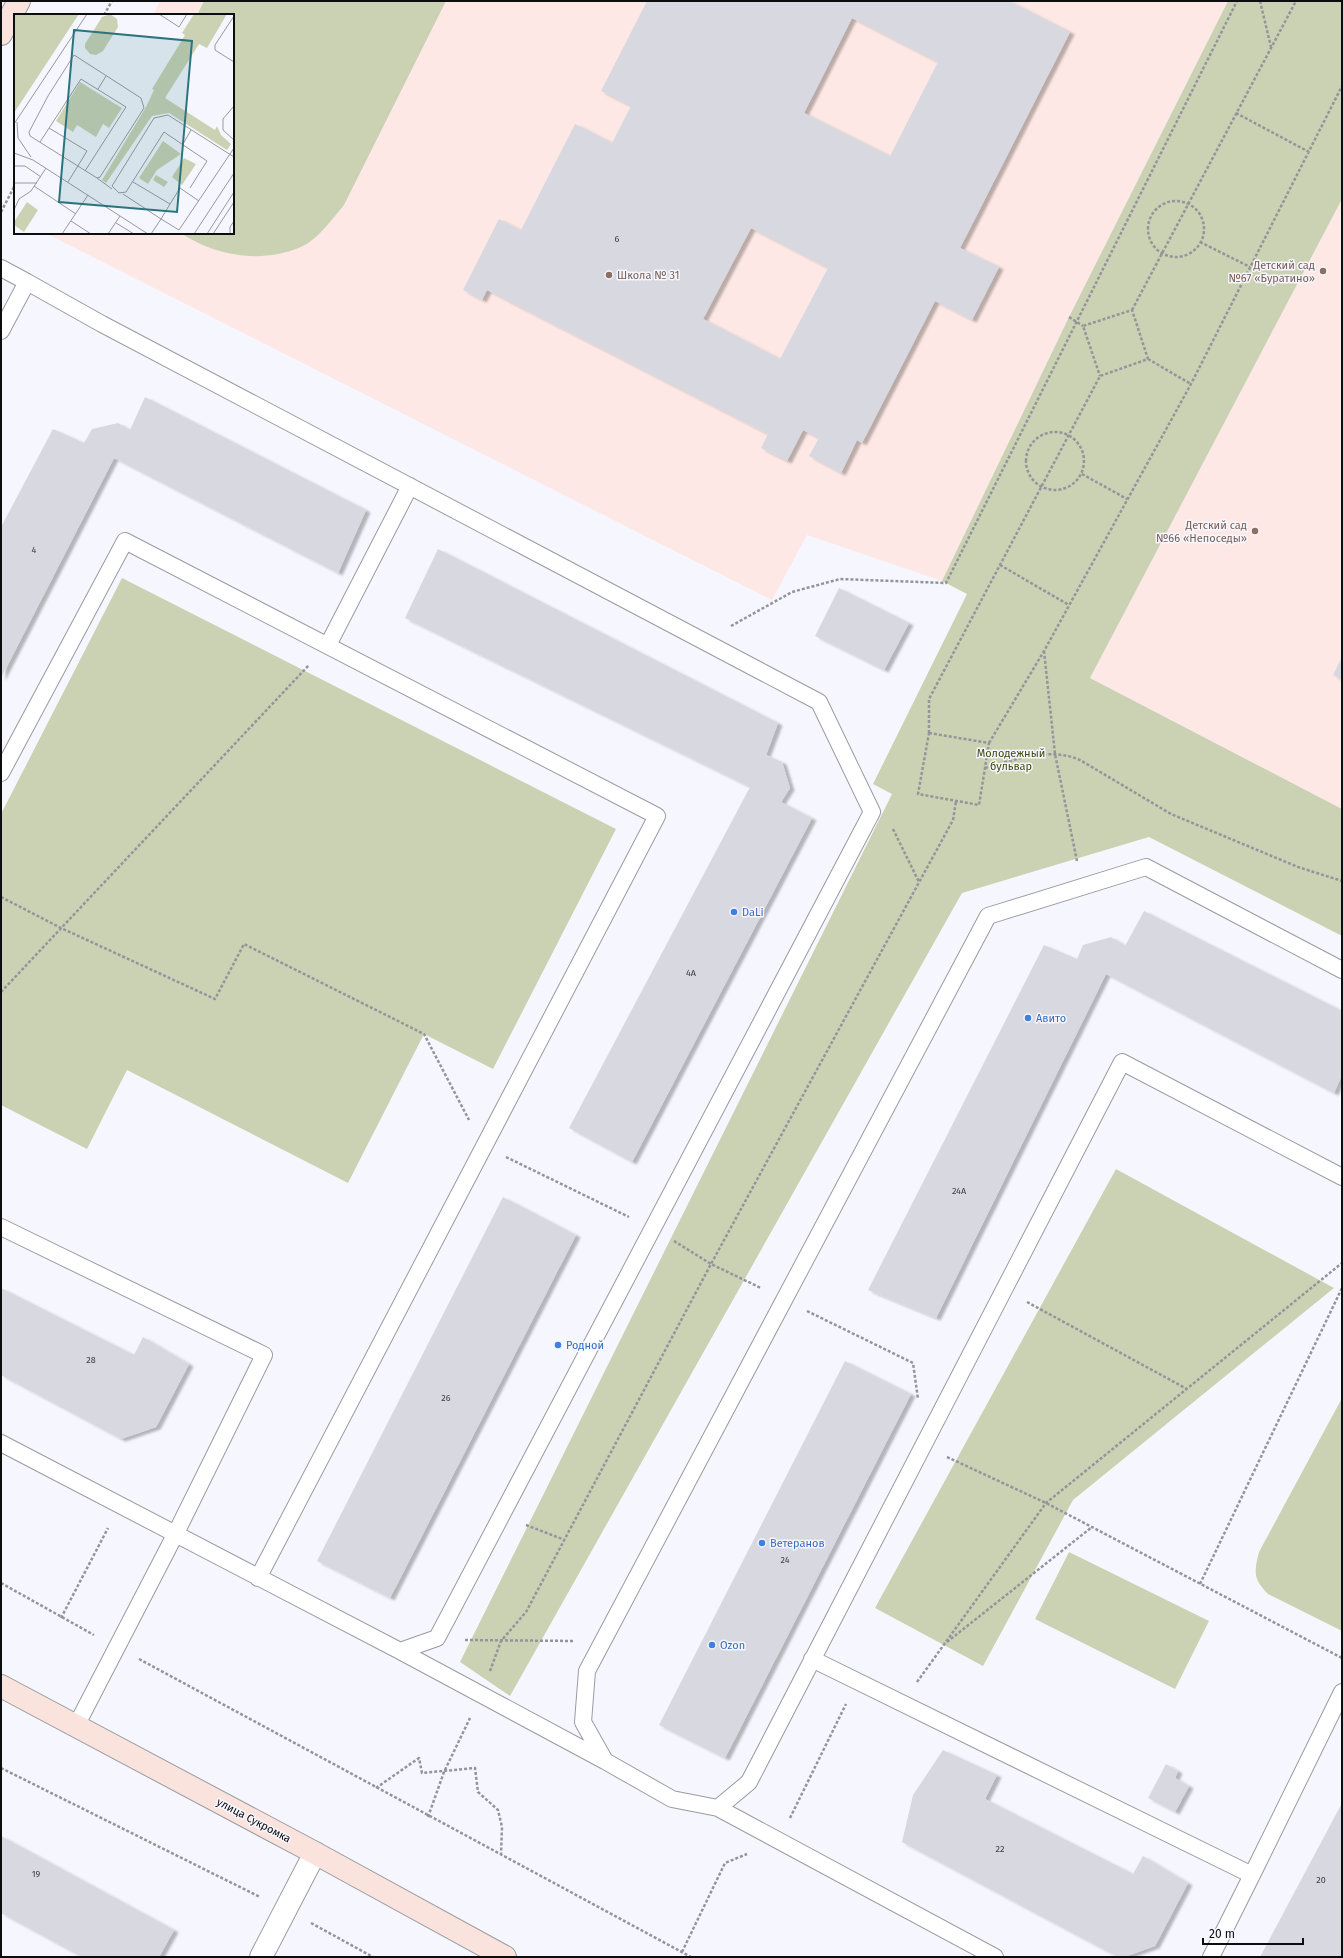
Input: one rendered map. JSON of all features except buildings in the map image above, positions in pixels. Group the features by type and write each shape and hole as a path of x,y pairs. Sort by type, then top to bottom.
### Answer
{"street":[{"path":"1,34 19,1"},
{"name":"улица Сукромка","path":"1,1686 316,1853 505,1957"},
{"path":"261,1957 316,1853"}],"lane":[{"path":"1,268 102,324 820,702 872,812 437,1638 400,1651"},
{"path":"1,331 27,282"},
{"path":"328,646 410,486"},
{"path":"1,773 125,541 657,816 258,1578"},
{"path":"605,1761 583,1722 587,1671 988,916 1146,867 1342,970"},
{"path":"718,1808 749,1782 1122,1062 1342,1176"},
{"path":"1,1227 264,1355 118,1648 76,1726"},
{"path":"1,1443 119,1506 400,1651 481,1696 605,1761 672,1799 718,1808 995,1957"},
{"path":"812,1659 1252,1875"},
{"path":"1211,1957 1342,1692"}],"path":[{"path":"105,14 112,1"},
{"path":"705,642 792,592 840,579 946,583 1237,1"},
{"path":"1260,1 1272,48"},
{"path":"1083,326 1132,310 1296,1"},
{"path":"1148,359 1100,376 1068,434 1042,488 929,699 929,733 918,794 979,805 989,743 1044,651 1191,384 1342,86"},
{"path":"1236,114 1308,152"},
{"path":"1,212 14,187"},
{"path":"1171,201 1183,201 1188,204 1201,215 1204,227 1200,242 1196,248 1186,255 1175,257 1163,254 1153,245 1148,233 1148,224 1152,213 1160,205 1171,201"},
{"path":"1200,242 1250,267"},
{"path":"1132,310 1148,359 1191,384"},
{"path":"1069,317 1083,326 1100,376"},
{"path":"1055,432 1068,434 1077,441 1083,452 1084,463 1082,474 1075,484 1064,489 1053,490 1042,488 1034,482 1028,473 1026,463 1027,454 1033,442 1043,435 1055,432"},
{"path":"1082,474 1127,499"},
{"path":"1000,565 1069,605"},
{"path":"1,992 328,646"},
{"path":"1044,651 1055,754 1083,887"},
{"path":"929,733 989,743"},
{"path":"985,768 1017,758 1068,754 1171,814 1298,867 1342,881"},
{"path":"428,1816 444,1772 481,1696 501,1642 526,1612 565,1540 711,1264 953,820 956,800"},
{"path":"902,1702 1046,1503 1342,1263"},
{"path":"1200,1584 1342,1288"},
{"path":"1004,1290 1187,1389"},
{"path":"60,1618 119,1506"},
{"path":"496,1526 528,1525 565,1540"},
{"path":"944,1645 1092,1527"},
{"path":"1,1583 60,1618 691,1957"},
{"path":"437,1638 501,1642 603,1642"},
{"path":"682,1952 726,1863 779,1841 846,1702"},
{"path":"376,1788 419,1758 422,1773 475,1768 478,1792 498,1810 502,1827 501,1855"},
{"path":"1,1768 286,1909 373,1957"}],"shaded area":[{"name":"Школа № 31","path":"160,1 1228,1 1069,317 942,581 807,535 772,600 47,234 234,234 234,14 154,14"},
{"name":"Детский сад №66 «Непоседы»","path":"1342,199 1342,809 1090,678"}],"green space":[{"path":"204,1 446,1 344,205 325,228 309,243 303,246 288,252 272,255 240,255 209,248 183,234 234,234 234,14 198,14"},
{"name":"Молодежный бульвар","path":"1228,1 1342,1 1342,199 1090,678 1342,809 1342,936 1149,837 962,893 510,1696 460,1662 892,794 873,784 967,594 942,581 1069,317"},
{"path":"122,578 616,829 493,1069 424,1034 348,1183 127,1070 87,1149 1,1105 1,814"},
{"path":"1116,1169 1334,1288 1073,1500 983,1666 875,1608"},
{"path":"1342,1398 1342,1631 1268,1594 1257,1579 1256,1565 1259,1552"},
{"path":"1069,1552 1209,1621 1175,1689 1035,1619"}],"place":[{"name":"Детский сад №67 «Буратино»","path":"1323,271"},
{"name":"Школа № 31","path":"609,275"},
{"name":"Детский сад №66 «Непоседы»","path":"1255,531"},
{"name":"DaLi","path":"734,912"},
{"name":"Авито","path":"1028,1018"},
{"name":"Родной","path":"558,1345"},
{"name":"Ветеранов","path":"762,1543"},
{"name":"Ozon","path":"712,1645"}]}
